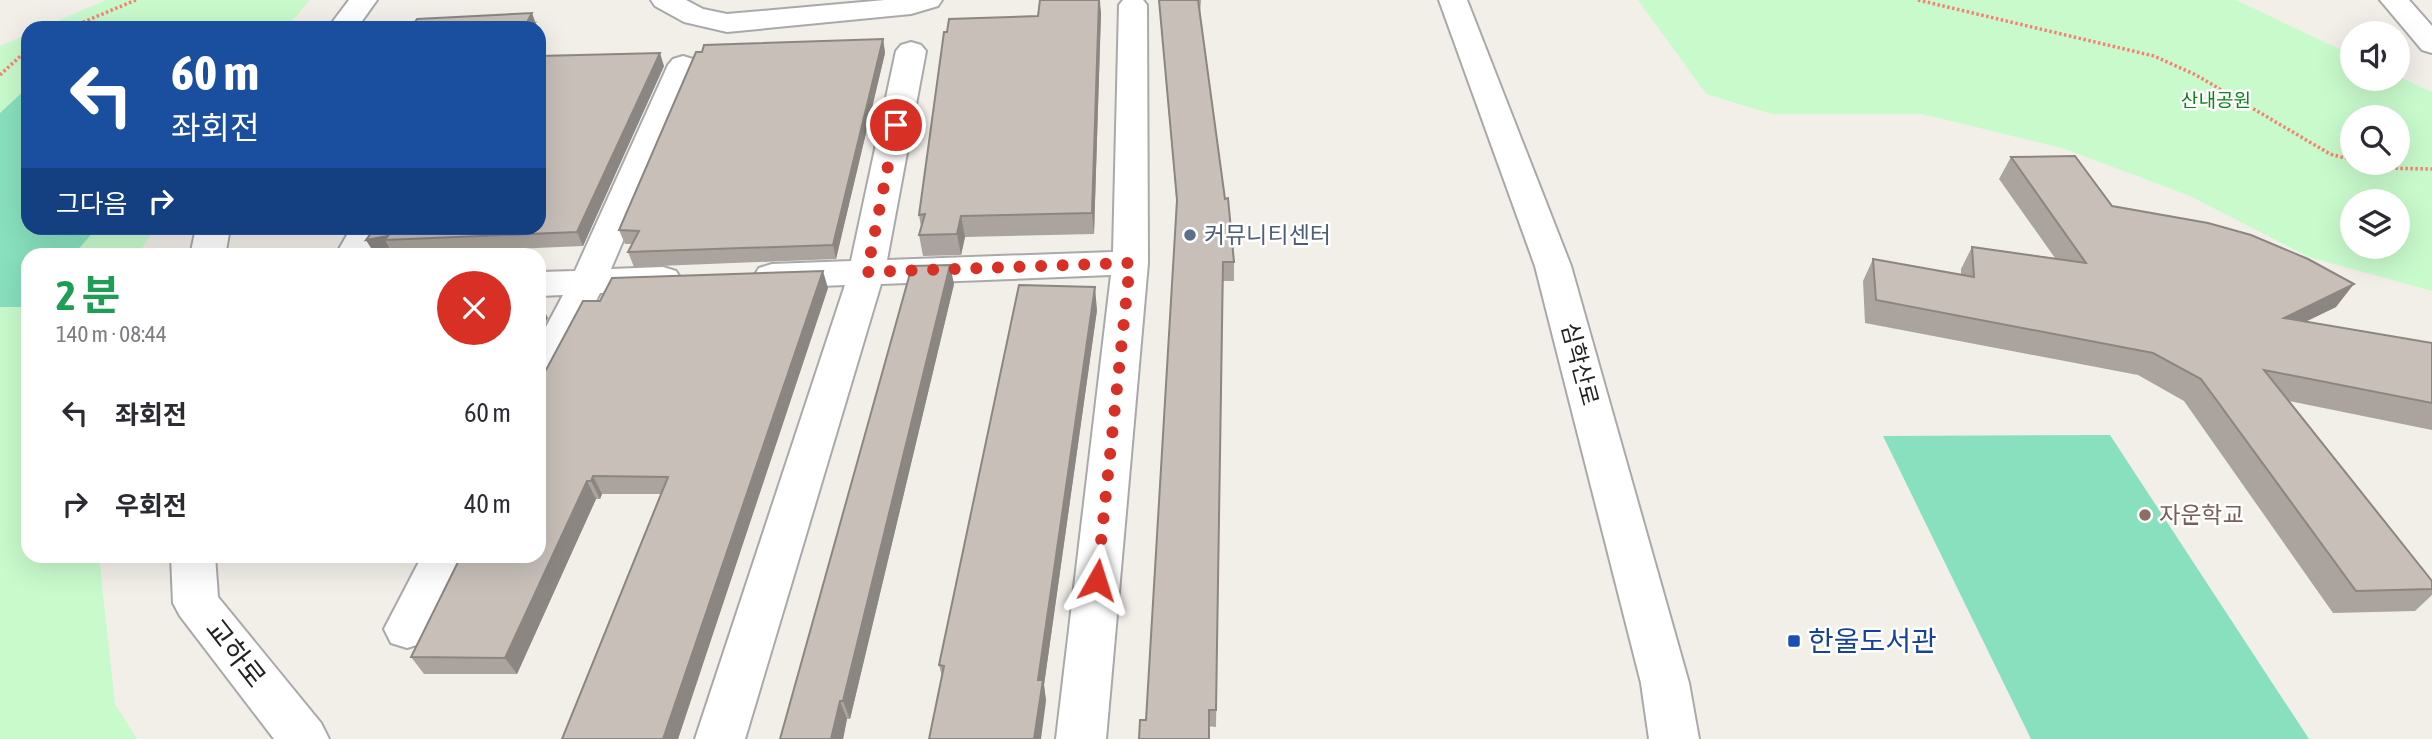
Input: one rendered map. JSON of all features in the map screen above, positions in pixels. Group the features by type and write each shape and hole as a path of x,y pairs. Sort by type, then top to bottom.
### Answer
{"street":[{"path":"347,21 362,0"},
{"path":"665,0 694,16 727,23 911,6 928,0"},
{"name":"심학산로","path":"1453,0 1553,266 1665,683 1674,739"},
{"path":"2394,0 2432,44"},
{"path":"1081,739 1130,263 1133,5"},
{"path":"720,739 867,272 911,51"},
{"path":"546,364 589,282 682,65"},
{"path":"741,277 1130,263"},
{"path":"546,284 700,278"},
{"name":"교하로","path":"194,563 197,603 304,739"},
{"path":"407,629 441,563"}],"path":[{"path":"86,21 136,0"},
{"path":"1918,0 2154,56 2196,75 2267,119 2330,154 2340,157"},
{"path":"0,75 21,56"},
{"path":"2410,169 2432,169"}],"green space":[{"path":"106,0 310,0 292,21 57,21"},
{"name":"산내공원","path":"1638,0 2236,0 2340,49 2340,91 2410,91 2410,82 2432,92 2432,291 2309,257 2190,196 2062,148 1922,114 1772,114 1706,94"},
{"path":"21,37 21,235 151,235 142,248 21,248 21,563 100,563 115,704 137,739 0,739 0,46"},
{"path":"21,94 21,235 91,235 79,248 21,248 21,307 0,307 0,113"},
{"path":"2110,435 2309,739 2031,739 1883,436"}],"building":[{"path":"1040,0 1099,0 1092,213 961,216 957,234 919,235 925,214 919,215 944,32 947,32 949,19 1038,16"},
{"path":"1159,0 1198,0 1225,199 1228,198 1234,262 1223,262 1216,710 1209,710 1209,739 1139,739 1140,720 1146,720 1177,200"},
{"path":"532,13 528,21 416,21"},
{"path":"883,39 833,245 628,252 639,231 619,230 696,52 702,52 704,45"},
{"path":"660,53 577,232 546,233 546,56"},
{"path":"2075,156 2112,206 2208,223 2251,235 2308,259 2354,284 2284,318 2432,343 2432,403 2264,370 2432,581 2432,589 2356,591 2201,379 2153,353 1876,300 1873,259 1974,277 1972,247 2086,263 2011,157"},
{"path":"370,235 505,235 385,240 388,236 366,240"},
{"path":"950,265 843,701 840,701 831,739 780,739 912,266"},
{"path":"823,271 663,739 562,739 668,477 593,476 591,481 587,481 505,658 411,657 458,563 546,563 546,370 583,301 600,301 612,278"},
{"path":"1019,285 1095,287 1038,680 1043,680 1034,739 929,739 944,666 939,665"}],"place":[{"name":"커뮤니티센터","path":"1190,235"},
{"name":"자운학교","path":"2145,515"},
{"name":"한울도서관","path":"1794,641"}],"route":[{"path":"896,125 867,272 1130,263 1097,580"}]}
